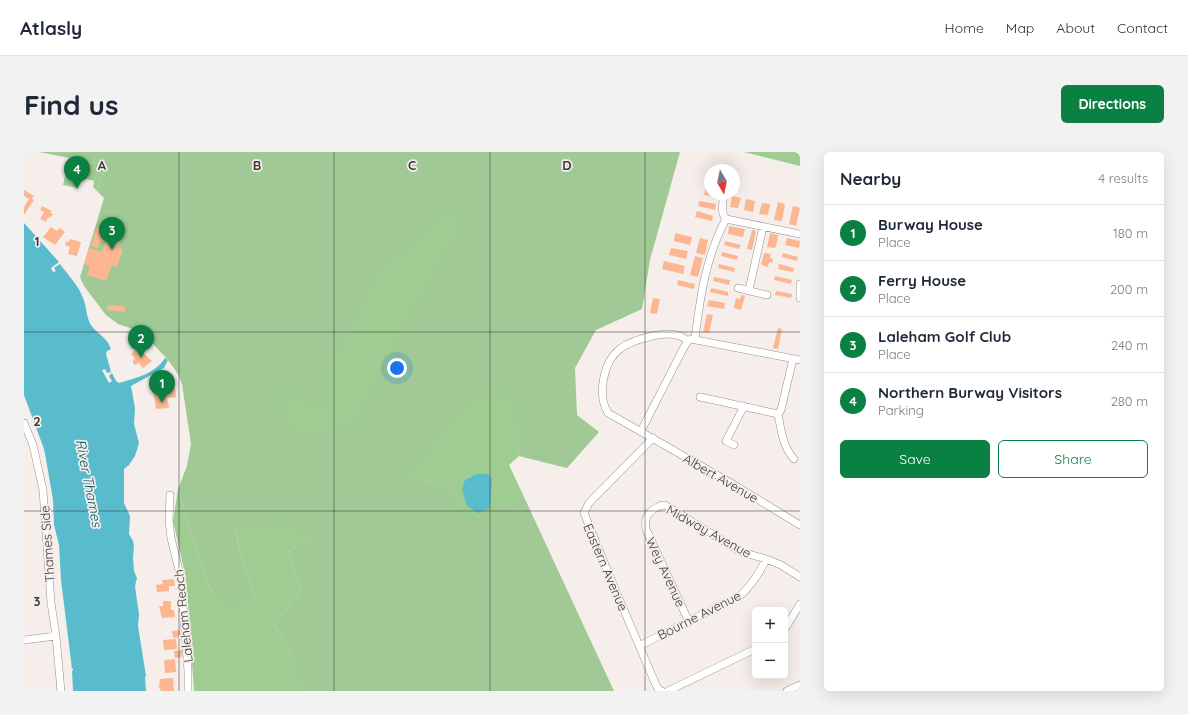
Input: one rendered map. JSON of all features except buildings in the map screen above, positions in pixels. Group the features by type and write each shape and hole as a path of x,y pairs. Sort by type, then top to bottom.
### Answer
{"street":[{"path":"723,200 722,210 726,219 800,234"},
{"path":"695,339 704,283 713,248 726,219"},
{"path":"749,290 763,227"},
{"path":"800,284 800,298"},
{"path":"738,288 767,295"},
{"name":"Albert Avenue","path":"688,341 679,335 668,334 640,339 620,349 605,371 603,385 603,404 605,409 613,417 641,431 800,525"},
{"path":"641,431 688,341 695,339 796,360 778,414 784,444 794,459"},
{"path":"700,397 778,414"},
{"path":"734,445 726,441 744,406"},
{"name":"Thames Side","path":"24,423 32,445 43,490 51,603 56,636 61,691"},
{"name":"Eastern Avenue","path":"653,438 589,503 584,513 656,685 659,690 662,691"},
{"name":"Laleham Reach","path":"170,494 169,520 171,538 181,578 188,670 188,691"},
{"name":"Midway Avenue","path":"661,505 665,505 745,553 781,565 800,576"},
{"name":"Wey Avenue","path":"661,505 651,511 646,517 646,529 689,622"},
{"name":"Bourne Avenue","path":"639,646 742,595 751,585 766,559"},
{"path":"788,624 800,604"},
{"path":"24,640 56,636"},
{"path":"668,691 752,650"},
{"path":"787,691 800,685"}],"green space":[{"path":"39,152 680,152 650,260 642,309 596,330 575,368 577,415 599,432 567,468 519,456 513,394 408,474 453,492 480,519 524,497 614,691 302,691 288,645 274,625 302,588 288,552 309,537 235,531 245,571 255,596 230,606 209,587 178,489 187,466 191,444 182,384 178,374 168,360 142,332 118,324 106,315 84,286 80,277 104,198 98,192 105,165"},
{"path":"744,152 800,152 800,166"},
{"path":"69,158 105,165 98,192 93,187 94,181 80,177 78,188 63,185"},
{"path":"450,211 462,224 436,267 354,422 322,434 287,429 283,390 332,413 323,379 379,272"},
{"path":"514,394 519,456 509,465 524,497 480,520 456,509 452,492 408,474 474,396"},
{"path":"178,489 209,587 230,605 255,596 245,571 235,531 283,524 309,537 288,552 302,588 274,625 288,645 302,691 194,691 186,578 173,521"}],"water":[{"name":"River Thames","path":"24,223 59,262 51,268 53,272 56,271 54,268 60,264 76,285 84,301 91,325 109,345 111,349 107,351 106,354 111,372 107,373 105,369 102,370 109,383 112,381 109,376 112,373 116,381 119,383 145,375 161,364 165,358 168,360 164,368 131,386 135,408 134,424 139,443 135,456 129,465 124,469 124,503 130,516 129,534 134,546 133,558 134,571 137,578 135,586 139,615 138,626 146,676 146,691 73,691 73,668 72,669 61,580 59,545 54,525 53,500 44,449 24,395"},
{"path":"477,474 488,474 492,479 490,508 478,513 467,506 462,489 465,480"}],"place":[{"name":"Northern Burway Visitors","path":"77,189"},
{"name":"Laleham Golf Club","path":"112,250"},
{"name":"Ferry House","path":"141,358"},
{"name":"Burway House","path":"162,403"}]}
